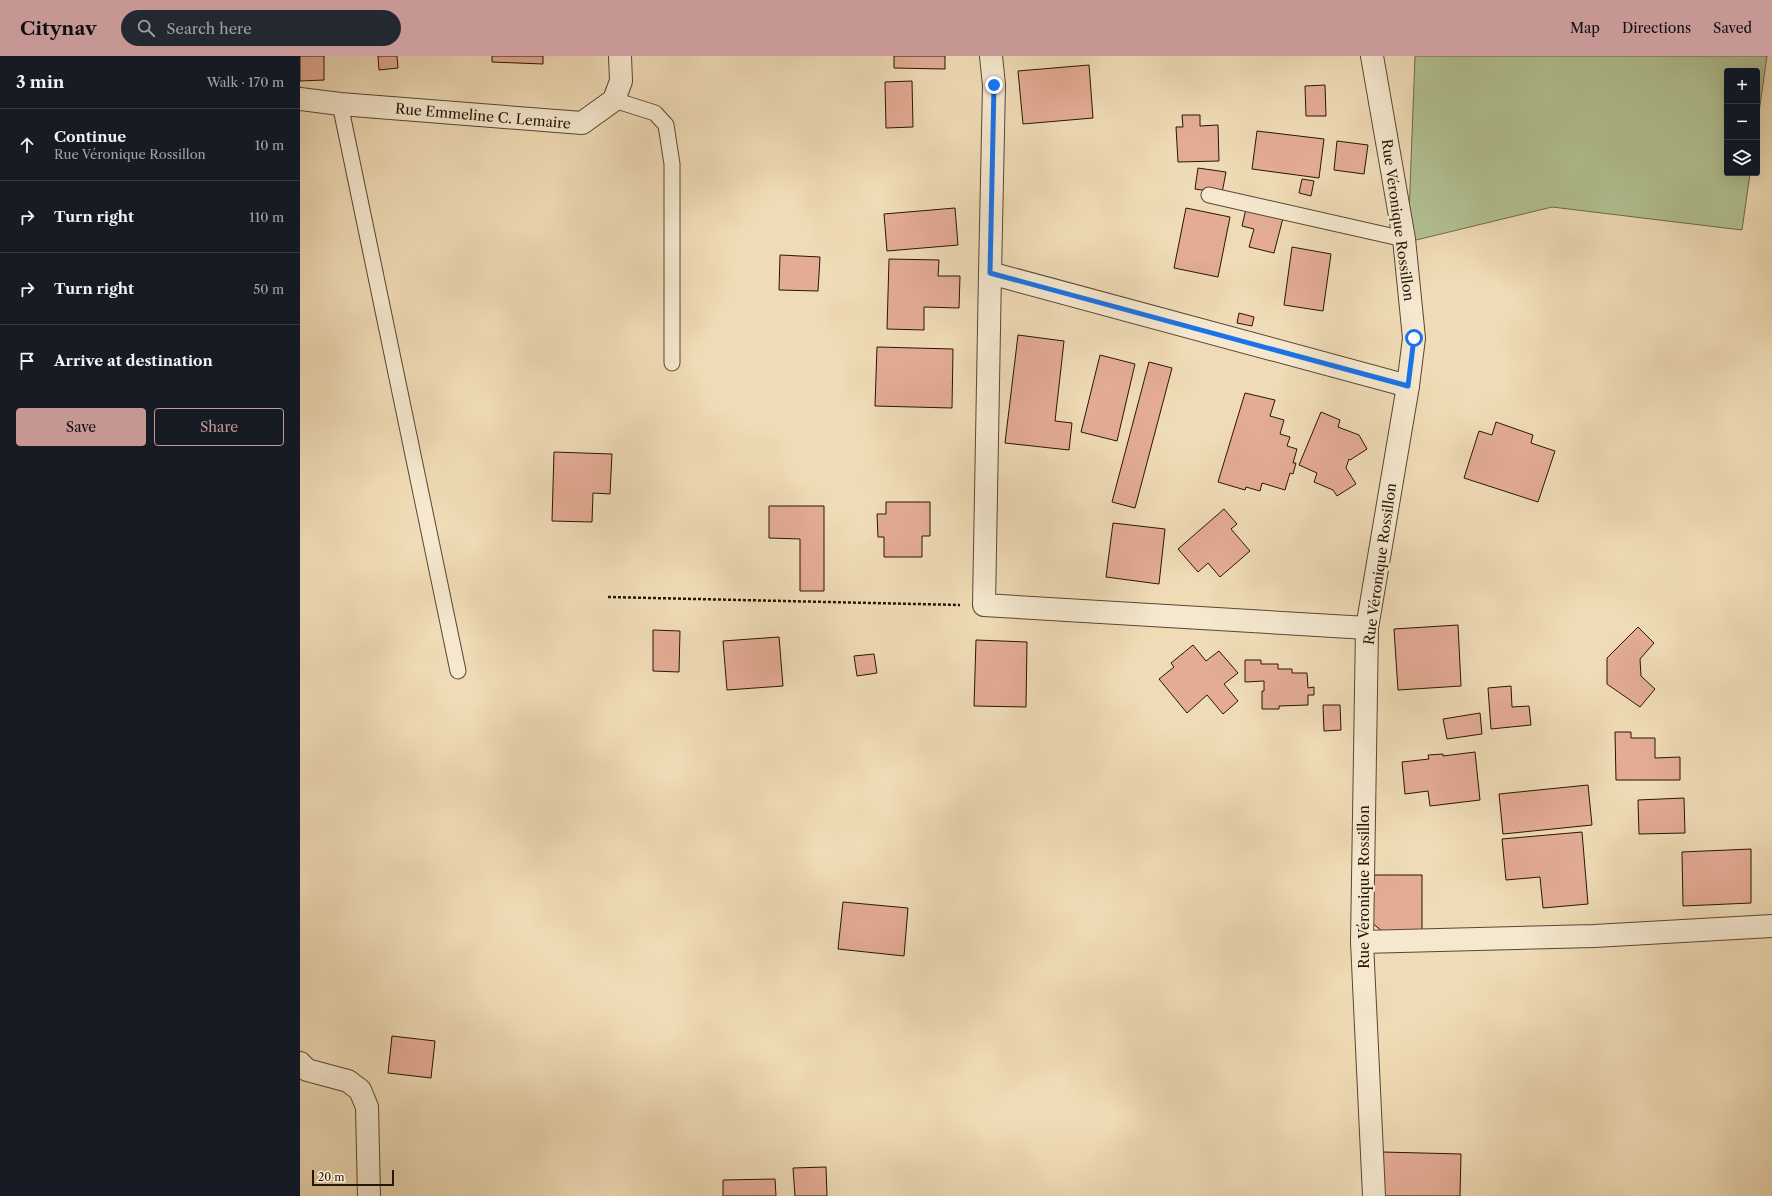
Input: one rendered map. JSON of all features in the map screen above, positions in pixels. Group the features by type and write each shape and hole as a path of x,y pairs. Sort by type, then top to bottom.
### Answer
{"street":[{"path":"614,100 621,81 620,56"},
{"path":"990,56 994,85 984,605 1368,628"},
{"name":"Rue Véronique Rossillon","path":"1372,56 1404,239 1414,338 1408,386 1368,628 1362,942 1374,1196"},
{"name":"Rue Emmeline C. Lemaire","path":"300,99 340,104 582,123 614,100"},
{"path":"990,273 1408,386"},
{"path":"1362,942 1594,936 1772,926"},
{"path":"300,1063 307,1070 348,1081 360,1090 367,1107 369,1196"}],"lane":[{"path":"614,100 655,114 666,125 672,164 672,363"},
{"path":"340,104 458,671"},
{"path":"1209,195 1404,239"}],"path":[{"path":"608,597 984,605"}],"green space":[{"path":"1415,56 1767,56 1760,105 1760,68 1724,68 1724,176 1750,176 1742,230 1552,207 1408,242"}],"building":[{"path":"300,56 324,56 324,80 300,81"},
{"path":"378,56 397,56 398,68 379,70"},
{"path":"492,56 543,56 543,64 492,62"},
{"path":"894,56 945,56 945,69 894,68"},
{"path":"1089,65 1093,118 1023,124 1018,71"},
{"path":"912,81 913,127 886,128 885,82"},
{"path":"1325,85 1326,116 1306,116 1305,86"},
{"path":"1182,115 1200,115 1200,126 1218,125 1219,161 1178,162 1176,127 1183,127"},
{"path":"1257,131 1324,139 1319,178 1252,169"},
{"path":"1337,141 1368,145 1364,174 1334,170"},
{"path":"1198,168 1226,172 1222,193 1195,189"},
{"path":"1302,179 1314,181 1311,196 1299,193"},
{"path":"955,208 958,245 887,251 884,214"},
{"path":"1186,208 1230,217 1218,277 1174,268"},
{"path":"1246,209 1283,218 1274,253 1249,247 1254,229 1242,226"},
{"path":"1292,247 1331,254 1323,311 1284,305"},
{"path":"780,255 820,257 818,291 779,290"},
{"path":"889,259 939,260 938,276 960,276 959,308 924,307 924,330 887,329"},
{"path":"1239,313 1254,317 1252,326 1237,323"},
{"path":"1018,335 1064,341 1055,421 1072,423 1069,450 1005,443"},
{"path":"877,347 953,349 952,408 875,406"},
{"path":"1100,355 1135,364 1117,441 1081,432"},
{"path":"1149,362 1172,368 1135,508 1112,502"},
{"path":"1245,393 1275,400 1270,416 1284,420 1280,434 1290,437 1287,446 1297,449 1293,463 1296,463 1293,474 1290,473 1285,490 1262,483 1260,491 1246,487 1245,490 1218,482"},
{"path":"1321,412 1340,420 1338,427 1359,435 1367,449 1350,460 1349,459 1346,468 1356,484 1337,496 1333,490 1314,482 1317,473 1299,465"},
{"path":"1496,422 1533,435 1531,443 1555,451 1538,502 1464,478 1479,431 1492,435"},
{"path":"554,452 612,454 610,494 593,493 592,522 552,521"},
{"path":"886,502 930,502 930,536 922,536 922,557 884,557 884,537 878,537 877,514 886,514"},
{"path":"769,506 824,506 824,591 800,591 800,539 769,538"},
{"path":"1224,509 1237,524 1231,529 1250,551 1220,577 1208,563 1198,572 1178,549"},
{"path":"1113,523 1165,529 1159,584 1106,577"},
{"path":"1458,625 1461,686 1398,690 1394,629"},
{"path":"1638,627 1654,643 1640,659 1641,676 1655,689 1640,707 1607,684 1607,658"},
{"path":"653,630 680,631 679,672 653,671"},
{"path":"779,637 783,686 727,690 723,641"},
{"path":"976,640 1027,642 1026,707 974,706"},
{"path":"1193,645 1206,661 1219,651 1238,673 1224,684 1238,701 1223,714 1207,695 1187,713 1159,679 1174,667 1171,663"},
{"path":"874,654 877,673 857,676 854,656"},
{"path":"1245,660 1261,660 1261,664 1278,664 1278,669 1292,669 1292,673 1307,673 1308,688 1314,687 1314,695 1308,695 1308,705 1279,706 1279,709 1262,709 1262,691 1264,691 1264,681 1245,682"},
{"path":"1511,686 1512,707 1529,706 1531,725 1491,729 1488,688"},
{"path":"1323,705 1340,705 1341,730 1324,731"},
{"path":"1480,713 1482,734 1447,739 1443,719"},
{"path":"1615,732 1631,732 1631,738 1655,738 1655,758 1680,757 1680,780 1616,780"},
{"path":"1475,752 1480,800 1430,806 1428,791 1405,794 1402,762 1429,759 1428,755 1443,754 1443,756"},
{"path":"1588,785 1592,825 1503,834 1499,794"},
{"path":"1684,798 1685,833 1639,834 1638,800"},
{"path":"1582,832 1588,904 1543,908 1540,877 1506,880 1502,839"},
{"path":"1751,849 1751,903 1683,906 1682,852"},
{"path":"1371,875 1422,875 1422,934 1387,935 1372,923"},
{"path":"843,902 908,908 904,956 838,949"},
{"path":"392,1036 435,1041 431,1078 388,1073"},
{"path":"1383,1152 1461,1154 1460,1196 1382,1196"},
{"path":"826,1167 827,1196 795,1196 793,1168"},
{"path":"775,1179 776,1196 723,1196 723,1180"}],"route":[{"path":"994,85 990,273 1408,386 1414,338"}]}
